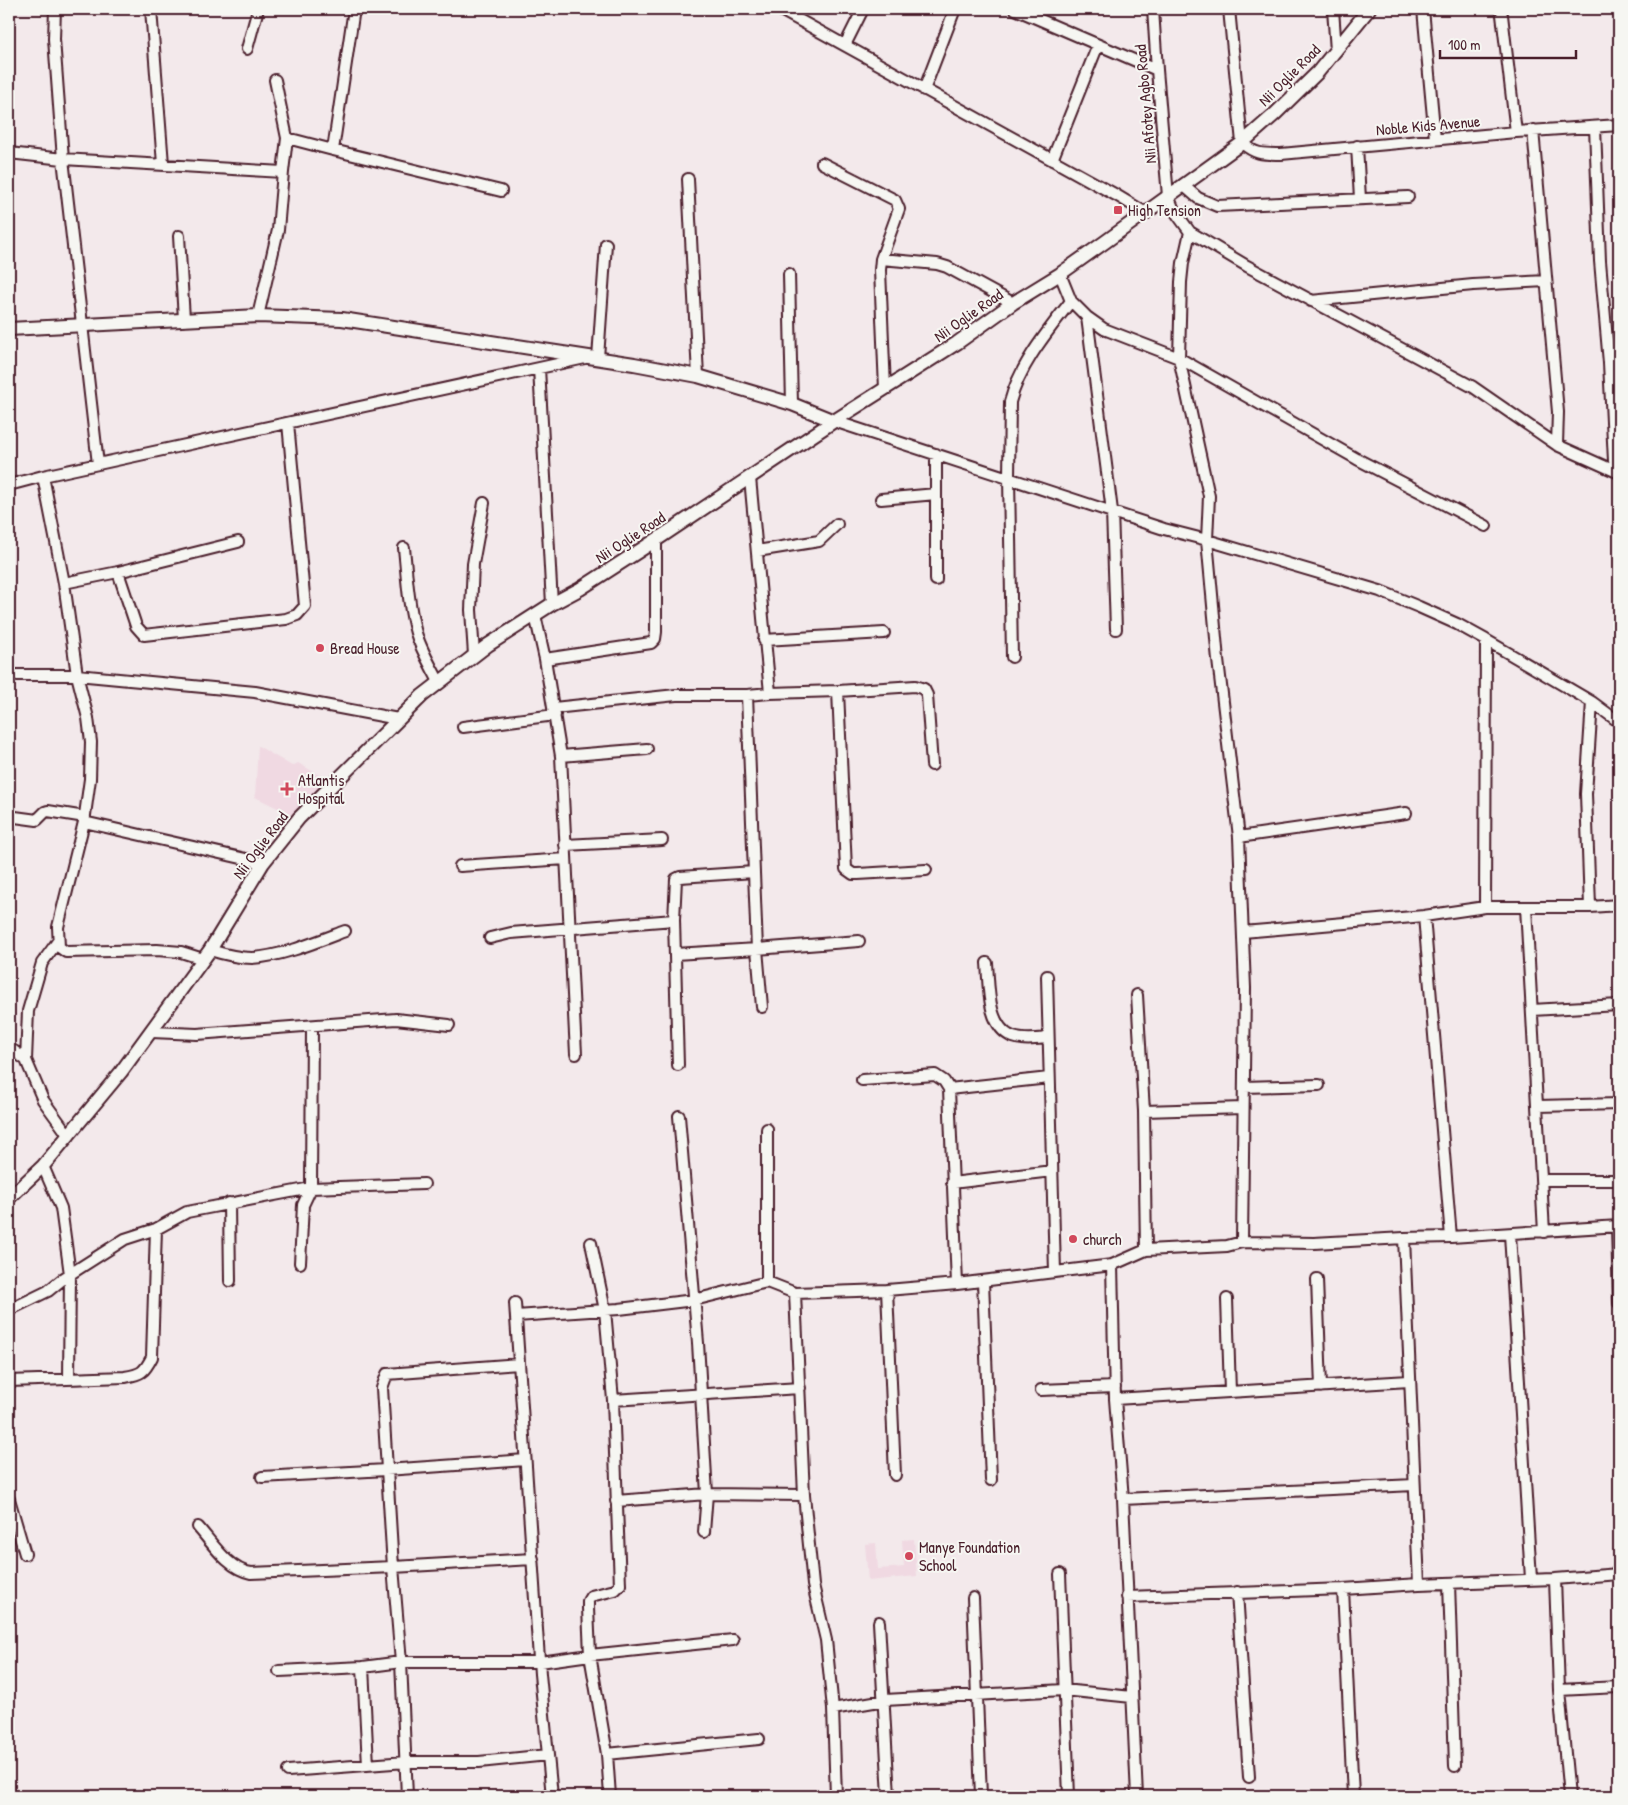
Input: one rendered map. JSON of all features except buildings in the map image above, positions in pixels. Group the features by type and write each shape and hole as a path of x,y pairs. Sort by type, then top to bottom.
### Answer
{"street":[{"path":"55,9 54,39 64,159 98,464"},
{"path":"151,9 163,164"},
{"path":"247,49 258,9"},
{"path":"333,150 354,9"},
{"path":"779,9 1146,213"},
{"path":"845,45 863,9"},
{"path":"924,90 955,9"},
{"path":"1015,9 1156,70"},
{"name":"Nii Afotey Agbo Road","path":"1153,9 1156,70 1168,196"},
{"path":"1229,9 1242,143"},
{"path":"1333,9 1336,51"},
{"name":"Nii Oglie Road","path":"9,1198 43,1166 69,1136 152,1032 206,954 263,862 300,818 398,719 439,682 474,655 656,540 834,421 957,342 1013,303 1060,274 1146,213 1242,143 1296,94 1336,51 1369,9"},
{"path":"1423,9 1435,139"},
{"path":"1502,15 1516,132"},
{"path":"1052,160 1098,45"},
{"path":"258,316 278,230 287,138 275,80"},
{"name":"Noble Kids Avenue","path":"1242,143 1251,151 1265,154 1533,130 1619,125"},
{"path":"1168,196 1174,210 1190,232 1248,266 1473,387 1558,445 1617,472 1614,460 1609,363 1600,261 1595,127"},
{"path":"1533,130 1558,412 1558,445"},
{"path":"287,138 502,191"},
{"path":"1357,146 1360,199"},
{"path":"9,153 64,159 283,172"},
{"path":"822,162 895,200 898,204 899,209 881,259 880,270 885,389"},
{"path":"688,179 698,376"},
{"path":"1183,185 1198,198 1216,206 1408,197"},
{"path":"1190,232 1181,282 1179,358 1209,496 1207,540 1218,660 1239,837 1245,988 1242,1242"},
{"path":"178,236 184,319"},
{"path":"593,358 606,244"},
{"path":"881,259 937,264 948,267 1013,303"},
{"path":"789,274 792,404"},
{"path":"1060,274 1071,301 1087,317 1104,329 1179,358 1357,459 1486,526"},
{"path":"1312,301 1546,281"},
{"path":"1012,657 1009,477 1010,402 1013,390 1045,336 1071,301"},
{"path":"9,329 258,316 342,319 698,376 792,404 834,421 1164,529 1380,591 1434,613 1486,640 1592,702 1619,722"},
{"path":"1087,317 1112,511 1116,629"},
{"path":"9,485 539,368 593,358"},
{"path":"539,368 552,604"},
{"path":"118,572 136,626 144,635 286,619 297,615 305,606 288,423"},
{"path":"936,454 936,580"},
{"path":"43,476 64,583 77,675 88,718 91,742 90,780 85,820 58,926 59,947 66,952 157,950 253,958 300,948 345,932"},
{"path":"750,478 770,692"},
{"path":"881,499 936,494"},
{"path":"474,655 471,610 473,564 484,503"},
{"path":"757,551 819,541 837,524"},
{"path":"545,659 651,643 655,639 656,540"},
{"path":"64,583 118,572 238,542"},
{"path":"404,548 410,607 416,634 439,682"},
{"path":"535,615 555,712 561,756 576,1054"},
{"path":"764,640 884,633"},
{"path":"1485,907 1486,640"},
{"path":"17,674 77,675 255,692 398,719"},
{"path":"463,727 676,695 747,695 770,692 838,691 915,686 924,689 927,695 932,765"},
{"path":"838,691 846,869 853,874 926,870"},
{"path":"747,695 756,949 762,1007"},
{"path":"1590,907 1586,794 1592,702"},
{"path":"561,756 647,749"},
{"path":"15,817 37,820 48,811 263,862"},
{"path":"1239,837 1406,813"},
{"path":"565,845 662,840"},
{"path":"460,866 566,859"},
{"path":"678,1065 674,920 676,878 754,872"},
{"path":"1243,932 1424,916 1485,907 1590,907 1619,905"},
{"path":"1526,907 1544,1232"},
{"path":"1424,916 1451,1237"},
{"path":"490,938 511,933 674,920"},
{"path":"58,941 42,963 28,1011 26,1060 43,1100 69,1136"},
{"path":"675,954 859,941"},
{"path":"987,963 991,1004 996,1021 1002,1031 1012,1037 1023,1039 1048,1038"},
{"path":"1047,976 1054,1272"},
{"path":"1137,996 1144,1111 1146,1250"},
{"path":"1532,1010 1619,1005"},
{"path":"152,1032 197,1034 312,1027 396,1019 449,1026"},
{"path":"300,1263 303,1205 311,1188 312,1027"},
{"path":"9,1050 14,1051 26,1060"},
{"path":"862,1080 935,1075 944,1080 949,1089 957,1284"},
{"path":"949,1089 1049,1078"},
{"path":"1244,1087 1318,1085"},
{"path":"1538,1106 1619,1104"},
{"path":"1144,1111 1243,1108"},
{"path":"679,1116 707,1494 704,1532"},
{"path":"767,1129 768,1282"},
{"path":"43,1166 61,1208 70,1274 69,1379"},
{"path":"952,1184 1052,1171"},
{"path":"1541,1180 1619,1180"},
{"path":"9,1310 48,1291 70,1274 125,1239 156,1229 187,1212 229,1202 262,1199 311,1188 424,1184"},
{"path":"229,1202 230,1281"},
{"path":"516,1316 605,1310 694,1300 768,1282 794,1293 887,1290 957,1284 1112,1265 1146,1250 1227,1246 1242,1242 1314,1243 1510,1234 1618,1226 1619,1302"},
{"path":"9,1381 125,1377 137,1375 145,1370 152,1358 156,1229"},
{"path":"1510,1234 1531,1579"},
{"path":"1404,1238 1419,1584"},
{"path":"591,1244 605,1310 613,1400 620,1585 615,1590 592,1596 588,1601 590,1654 607,1754 610,1796"},
{"path":"1112,1265 1115,1399 1123,1499 1137,1796"},
{"path":"1317,1280 1321,1387"},
{"path":"983,1281 991,1480"},
{"path":"887,1290 895,1475"},
{"path":"794,1293 804,1495 813,1585 826,1640 833,1709 836,1796"},
{"path":"1227,1299 1230,1392"},
{"path":"515,1303 532,1559 552,1796"},
{"path":"407,1796 401,1662 386,1470 382,1388 387,1374 519,1364"},
{"path":"1115,1399 1409,1381"},
{"path":"1041,1390 1115,1387"},
{"path":"613,1400 800,1388"},
{"path":"262,1477 525,1460"},
{"path":"1123,1499 1414,1485"},
{"path":"616,1501 707,1494 804,1495"},
{"path":"9,1499 25,1554"},
{"path":"198,1527 232,1566 241,1571 251,1573 393,1568 532,1559"},
{"path":"1060,1574 1070,1796"},
{"path":"1127,1596 1343,1589 1555,1579 1619,1574"},
{"path":"1555,1579 1559,1690 1569,1796"},
{"path":"1449,1583 1455,1766"},
{"path":"1343,1589 1353,1796"},
{"path":"1238,1592 1249,1777"},
{"path":"973,1598 981,1796"},
{"path":"879,1622 885,1700 889,1796"},
{"path":"279,1671 401,1662 540,1662 590,1654 733,1640"},
{"path":"363,1666 368,1765"},
{"path":"1559,1690 1619,1687"},
{"path":"833,1709 885,1700 1064,1690 1132,1697"},
{"path":"607,1754 759,1739"},
{"path":"288,1771 406,1762 478,1762 548,1755"}],"shaded area":[{"name":"Atlantis Hospital","path":"258,746 292,766 298,763 328,780 292,815 255,797"},
{"name":"Manye Foundation School","path":"914,1539 917,1576 868,1581 865,1544 876,1543 878,1569 904,1567 902,1540"}],"place":[{"name":"High Tension","path":"1118,210"},
{"name":"Bread House","path":"320,648"},
{"name":"Atlantis Hospital","path":"287,789"},
{"name":"church","path":"1073,1239"},
{"name":"Manye Foundation School","path":"909,1556"}]}
